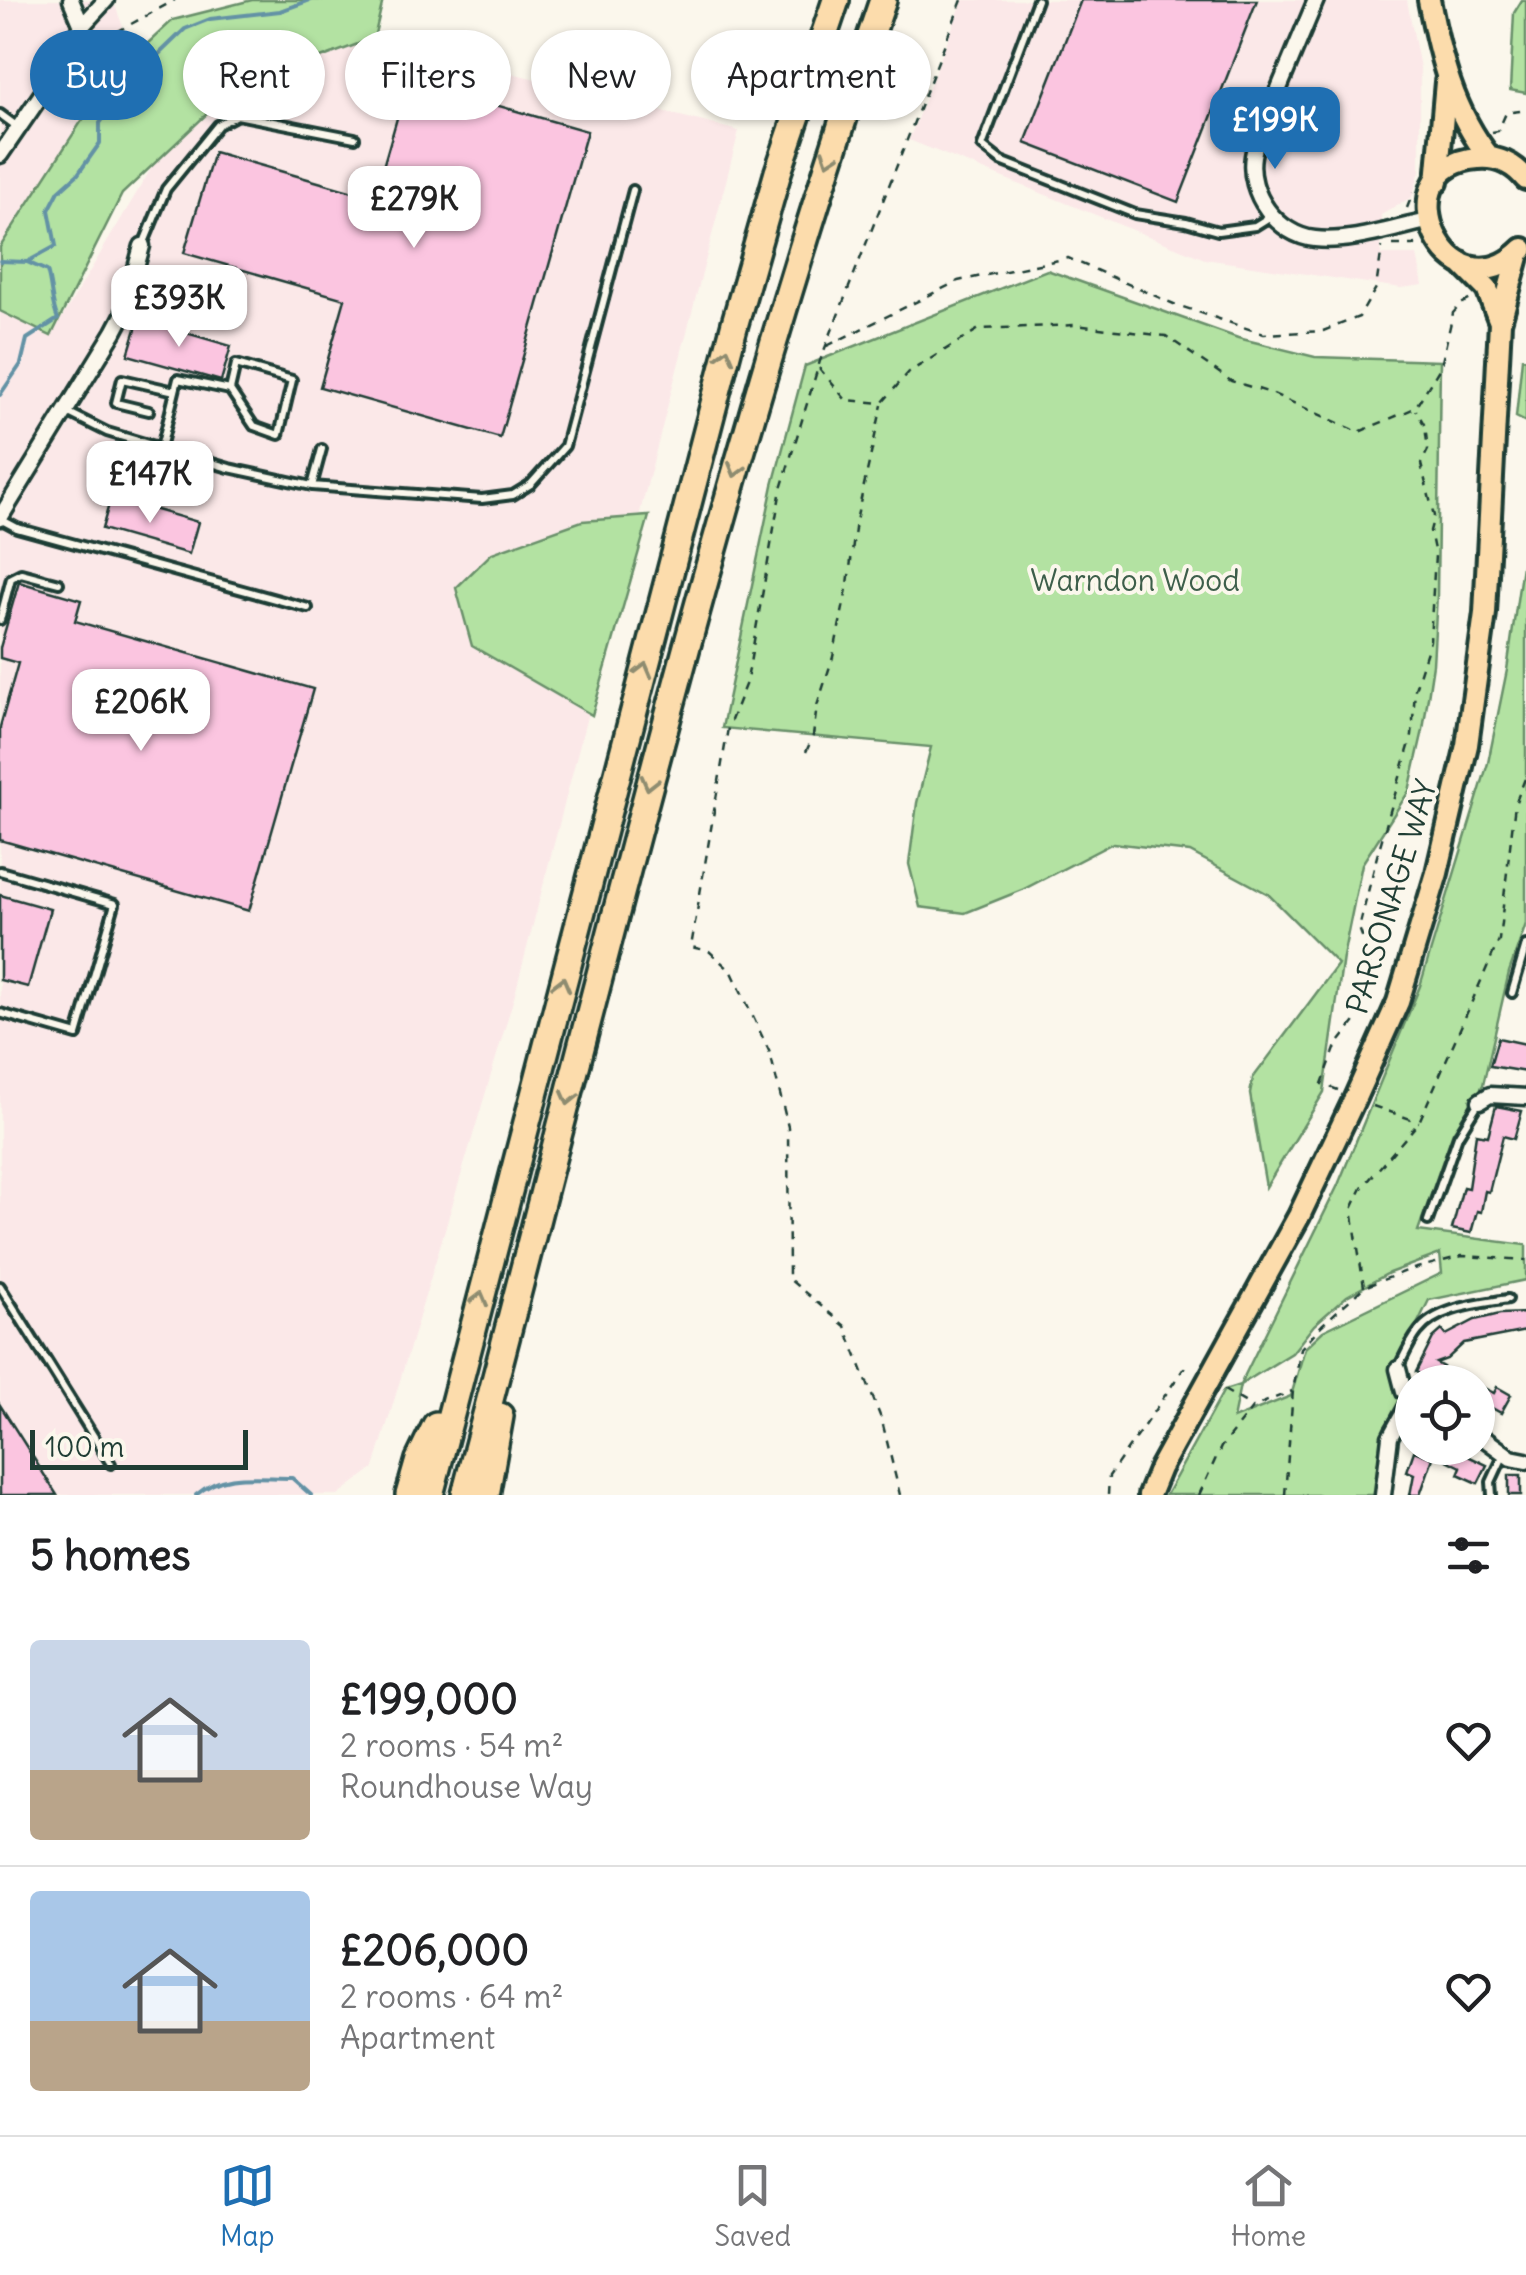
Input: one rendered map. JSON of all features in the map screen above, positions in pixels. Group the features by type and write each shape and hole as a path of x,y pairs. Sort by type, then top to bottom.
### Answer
{"highway":[{"path":"430,1495 735,323 778,172 836,0"},
{"path":"465,1495 680,667 818,190 884,0"},
{"path":"486,1495 516,1301"},
{"path":"410,1495 419,1460 462,1367"}],"main road":[{"path":"1429,0 1446,80 1474,139 1490,158"},
{"path":"1446,80 1436,182 1419,223 1487,289 1500,322"},
{"path":"1436,182 1460,162 1490,158 1513,166 1526,179"},
{"path":"1461,263 1492,266 1523,249"},
{"name":"PARSONAGE WAY","path":"1149,1495 1160,1468 1298,1216 1398,1002 1431,892 1467,745 1486,613 1500,322 1523,249"}],"street":[{"path":"72,0 82,26"},
{"path":"0,155 61,66 82,26 106,0"},
{"path":"1316,0 1252,155 1254,184 1272,216 1293,234 1315,240 1347,238 1419,223"},
{"path":"0,519 114,332 142,246"},
{"path":"1480,1101 1490,1095 1526,1097"},
{"path":"1383,1495 1390,1437 1395,1428"},
{"path":"1495,1447 1526,1461"}],"lane":[{"path":"1037,0 982,146 1001,161 1135,214 1218,231 1256,226 1272,216"},
{"path":"1240,96 1271,110"},
{"path":"0,114 19,128"},
{"path":"142,246 166,189 218,125 236,116 355,138"},
{"path":"66,412 106,432 228,468 312,486 482,499 513,495 531,484 565,446 634,190"},
{"path":"132,284 231,309"},
{"path":"161,448 178,379 230,390 254,426 279,435 292,380 236,364 230,390"},
{"path":"149,411 116,404 122,379 175,392"},
{"path":"312,486 322,449"},
{"path":"0,519 17,528 308,608"},
{"path":"0,620 12,578 20,573 59,583"},
{"path":"0,872 115,904 78,1035 0,1013"},
{"path":"1512,993 1526,945"},
{"path":"1428,1220 1458,1136 1480,1101"},
{"path":"0,1286 111,1464"},
{"path":"1400,1365 1418,1330 1437,1317 1470,1305 1508,1300"},
{"path":"1492,1495 1491,1482 1504,1454"}],"path":[{"path":"125,30 176,0"},
{"path":"900,1495 882,1421 846,1326 789,1278 788,1128 770,1052 732,972 709,951 691,947 728,728 747,680 781,489 825,347 962,0"},
{"path":"1498,131 1506,113 1526,110"},
{"path":"825,347 958,281 1068,258 1174,304 1264,334 1323,331 1359,317 1376,288 1382,244 1415,246 1419,223 1406,209 1412,194"},
{"path":"806,752 833,658 856,521 882,403 909,372 979,328 1075,325 1166,336 1230,381 1271,393 1358,432 1415,408 1441,366 1452,313 1470,300"},
{"path":"818,367 846,400 882,403"},
{"path":"1340,1091 1322,1084 1336,1046 1354,1023 1365,999 1370,958 1359,928 1412,736 1415,689 1430,641 1435,555 1430,531 1434,516 1422,464 1428,450 1426,426 1415,408"},
{"path":"1364,1287 1352,1209 1362,1188 1419,1122 1499,940 1515,804 1526,776"},
{"path":"1368,1103 1419,1122"},
{"path":"1285,1495 1301,1348 1322,1324 1364,1287 1462,1256 1526,1260"},
{"path":"1108,1495 1109,1476 1184,1368 1196,1375"},
{"path":"1224,1390 1253,1407"},
{"path":"1199,1495 1221,1447 1253,1407 1294,1390"}],"shaded area":[{"path":"0,0 113,0 124,30 30,30 30,120 83,120 0,247"},
{"path":"963,0 1407,0 1420,68 1420,171 1412,197 1381,215 1381,255 1417,255 1423,285 1401,288 1205,259 909,140 917,120 931,120 931,83"},
{"path":"345,47 345,120 511,120 511,73 531,78 531,120 671,120 671,114 739,131 515,994 374,1468 338,1495 0,1495 0,311 51,336 183,115 183,120 325,120 325,53"}],"green space":[{"path":"252,0 383,0 376,30 345,30 345,49 325,56 325,30 183,30 183,120 200,120 122,194 51,336 0,311 0,247 83,120 163,120 162,30 173,20"},
{"path":"1526,0 1526,93 1510,90 1514,13"},
{"name":"Warndon Wood","path":"1047,270 1238,338 1315,357 1440,361 1437,595 1433,664 1423,730 1409,791 1362,864 1343,957 1324,1092 1266,1187 1250,1094 1253,1078 1338,964 1268,894 1190,852 1113,843 1022,890 965,913 920,907 909,864 917,803 931,747 722,728 773,485 805,366"},
{"path":"1522,358 1526,359 1526,422 1516,417"},
{"path":"649,516 592,715 472,646 456,588 492,553 582,521"},
{"path":"1526,538 1526,924 1509,972 1483,1085 1453,1132 1418,1231 1526,1245 1526,1280 1429,1300 1400,1365 1395,1365 1395,1412 1384,1428 1378,1495 1166,1495 1224,1390 1240,1385 1338,1185 1420,986 1488,763 1507,670","holes":["1440,1254 1442,1273 1323,1331 1305,1348 1291,1396 1233,1419 1240,1385 1292,1353 1314,1325 1347,1296 1389,1273"]}],"building":[{"path":"1081,0 1257,0 1178,202 1025,143"},
{"path":"511,109 531,115 531,120 548,120 587,131 500,438 320,387 345,299 184,253 214,152 374,198 396,120 511,120"},
{"path":"139,319 231,346 221,381 128,355"},
{"path":"111,497 198,522 189,554 102,529"},
{"path":"19,582 81,600 75,621 313,689 249,911 0,840 0,727 18,663 0,658 0,648"},
{"path":"0,895 50,909 28,987 0,980"},
{"path":"1498,1038 1526,1044 1526,1072 1490,1066"},
{"path":"1496,1106 1522,1111 1514,1139 1503,1136 1489,1192 1485,1191 1471,1233 1452,1229 1463,1187 1468,1188 1476,1134 1488,1136"},
{"path":"1526,1313 1526,1331 1464,1343 1447,1359 1436,1363 1440,1365 1420,1365 1433,1338 1442,1330 1446,1335 1475,1320"},
{"path":"1497,1387 1511,1395 1501,1413 1495,1410"},
{"path":"0,1405 57,1495 0,1495"},
{"path":"1409,1465 1431,1465 1420,1495 1410,1495 1414,1474 1407,1471"},
{"path":"1457,1465 1487,1465 1478,1483 1458,1474 1461,1467"},
{"path":"1509,1475 1521,1475 1521,1495 1509,1495"}],"waterway":[{"path":"0,395 21,364 27,339 58,319 47,271 27,262 56,246 49,210 59,191 78,174 100,143 100,123 132,80 185,29 210,19 280,11 310,0"},
{"path":"0,261 27,262"},
{"path":"196,1495 218,1482 253,1477 292,1478 311,1495"}]}
